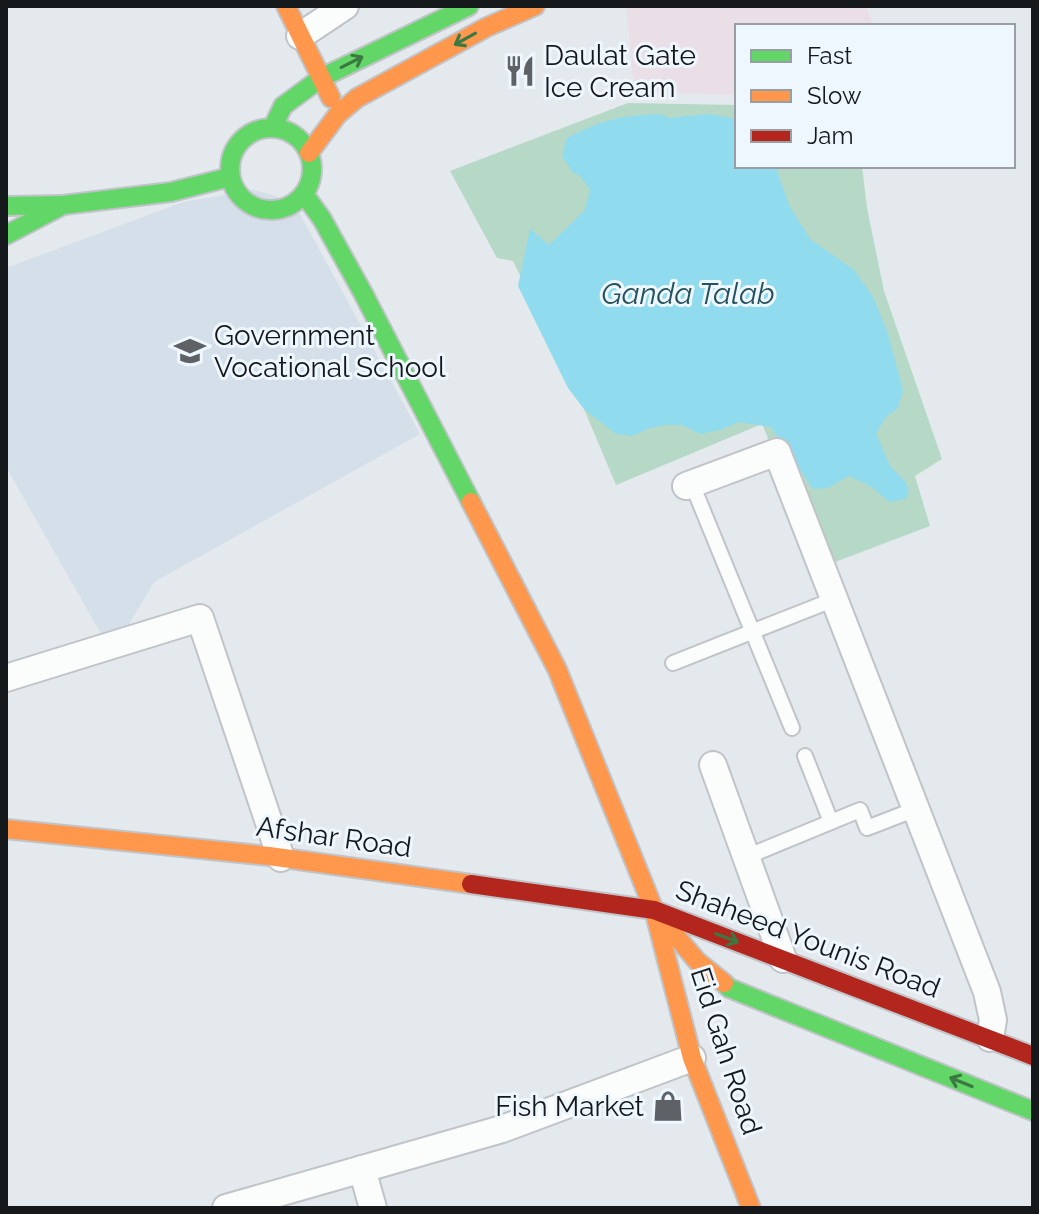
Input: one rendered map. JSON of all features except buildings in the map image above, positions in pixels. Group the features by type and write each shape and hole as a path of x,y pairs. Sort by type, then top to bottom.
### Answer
{"main road":[{"path":"286,6 338,114"},
{"path":"273,127 283,106 321,78 469,6"},
{"path":"309,153 338,114 357,98 487,27 535,6"},
{"path":"273,127 295,135 309,153 312,167 310,181 304,194 292,204 277,209 261,209 247,203 236,191 230,177 233,152 249,134 273,127"},
{"path":"6,206 63,205 171,192 230,177"},
{"path":"304,194 322,219 363,293 557,669 654,910"},
{"path":"6,235 63,205"},
{"name":"Afshar Road","path":"6,829 281,858 654,910"},
{"name":"Shaheed Younis Road","path":"654,910 1033,1056"},
{"name":"Shaheed Younis Road","path":"654,910 697,961 729,988 1033,1111"},
{"name":"Eid Gah Road","path":"654,910 692,1058 751,1208"}],"street":[{"path":"300,36 345,6"},
{"path":"689,485 777,452 987,992 993,1020 990,1038"},
{"path":"6,678 200,618 281,858"},
{"path":"713,765 783,959"},
{"path":"226,1208 502,1129 692,1058"},
{"path":"362,1169 373,1208"}],"lane":[{"path":"689,485 792,728"},
{"path":"673,663 835,599"},
{"path":"805,756 831,822"},
{"path":"746,857 860,810 867,828 916,809"}],"shaded area":[{"path":"626,6 866,6 873,24 735,24 735,95 671,93 635,97"},
{"name":"Government Vocational School","path":"254,190 276,196 300,214 420,434 154,582 118,643 108,646 6,467 6,268 183,202"}],"green space":[{"name":"Ganda Talab","path":"628,103 735,105 735,168 862,168 884,291 942,459 915,476 930,526 822,567 762,424 616,485 568,371 513,261 497,258 450,171"}],"water":[{"name":"Ganda Talab","path":"659,114 670,118 709,114 735,119 735,168 778,168 790,207 810,239 854,270 873,297 887,331 903,390 898,408 885,418 876,434 890,466 905,481 909,491 905,499 890,502 870,486 849,476 828,488 813,489 771,427 739,422 700,434 682,425 666,425 632,436 616,434 584,409 568,388 518,286 530,229 549,245 585,210 590,189 579,175 573,173 562,156 567,138 611,120"}],"traffic: fast":[{"path":"273,127 283,106 321,78 469,6"},
{"path":"271,128 287,131 300,140 309,153 312,169 309,185 300,198 287,207 271,210 255,207 242,198 233,185 230,169 233,153 242,140 255,131 271,128"},
{"path":"6,235 63,205 171,192 230,177"},
{"path":"304,194 322,219 363,293 471,502"},
{"path":"6,206 63,205"},
{"path":"724,983 729,988 1033,1111"}],"traffic: slow":[{"path":"286,6 331,98"},
{"path":"309,153 338,114 357,98 487,27 535,6"},
{"path":"471,502 557,669 654,910 697,961 724,983"},
{"path":"6,829 269,856 471,884"},
{"path":"654,910 692,1058 751,1208"}],"traffic: jam":[{"path":"471,884 654,910 1033,1056"}],"place":[{"name":"Daulat Gate Ice Cream","path":"520,71"},
{"name":"Government Vocational School","path":"190,351"},
{"name":"Fish Market","path":"668,1106"}]}
